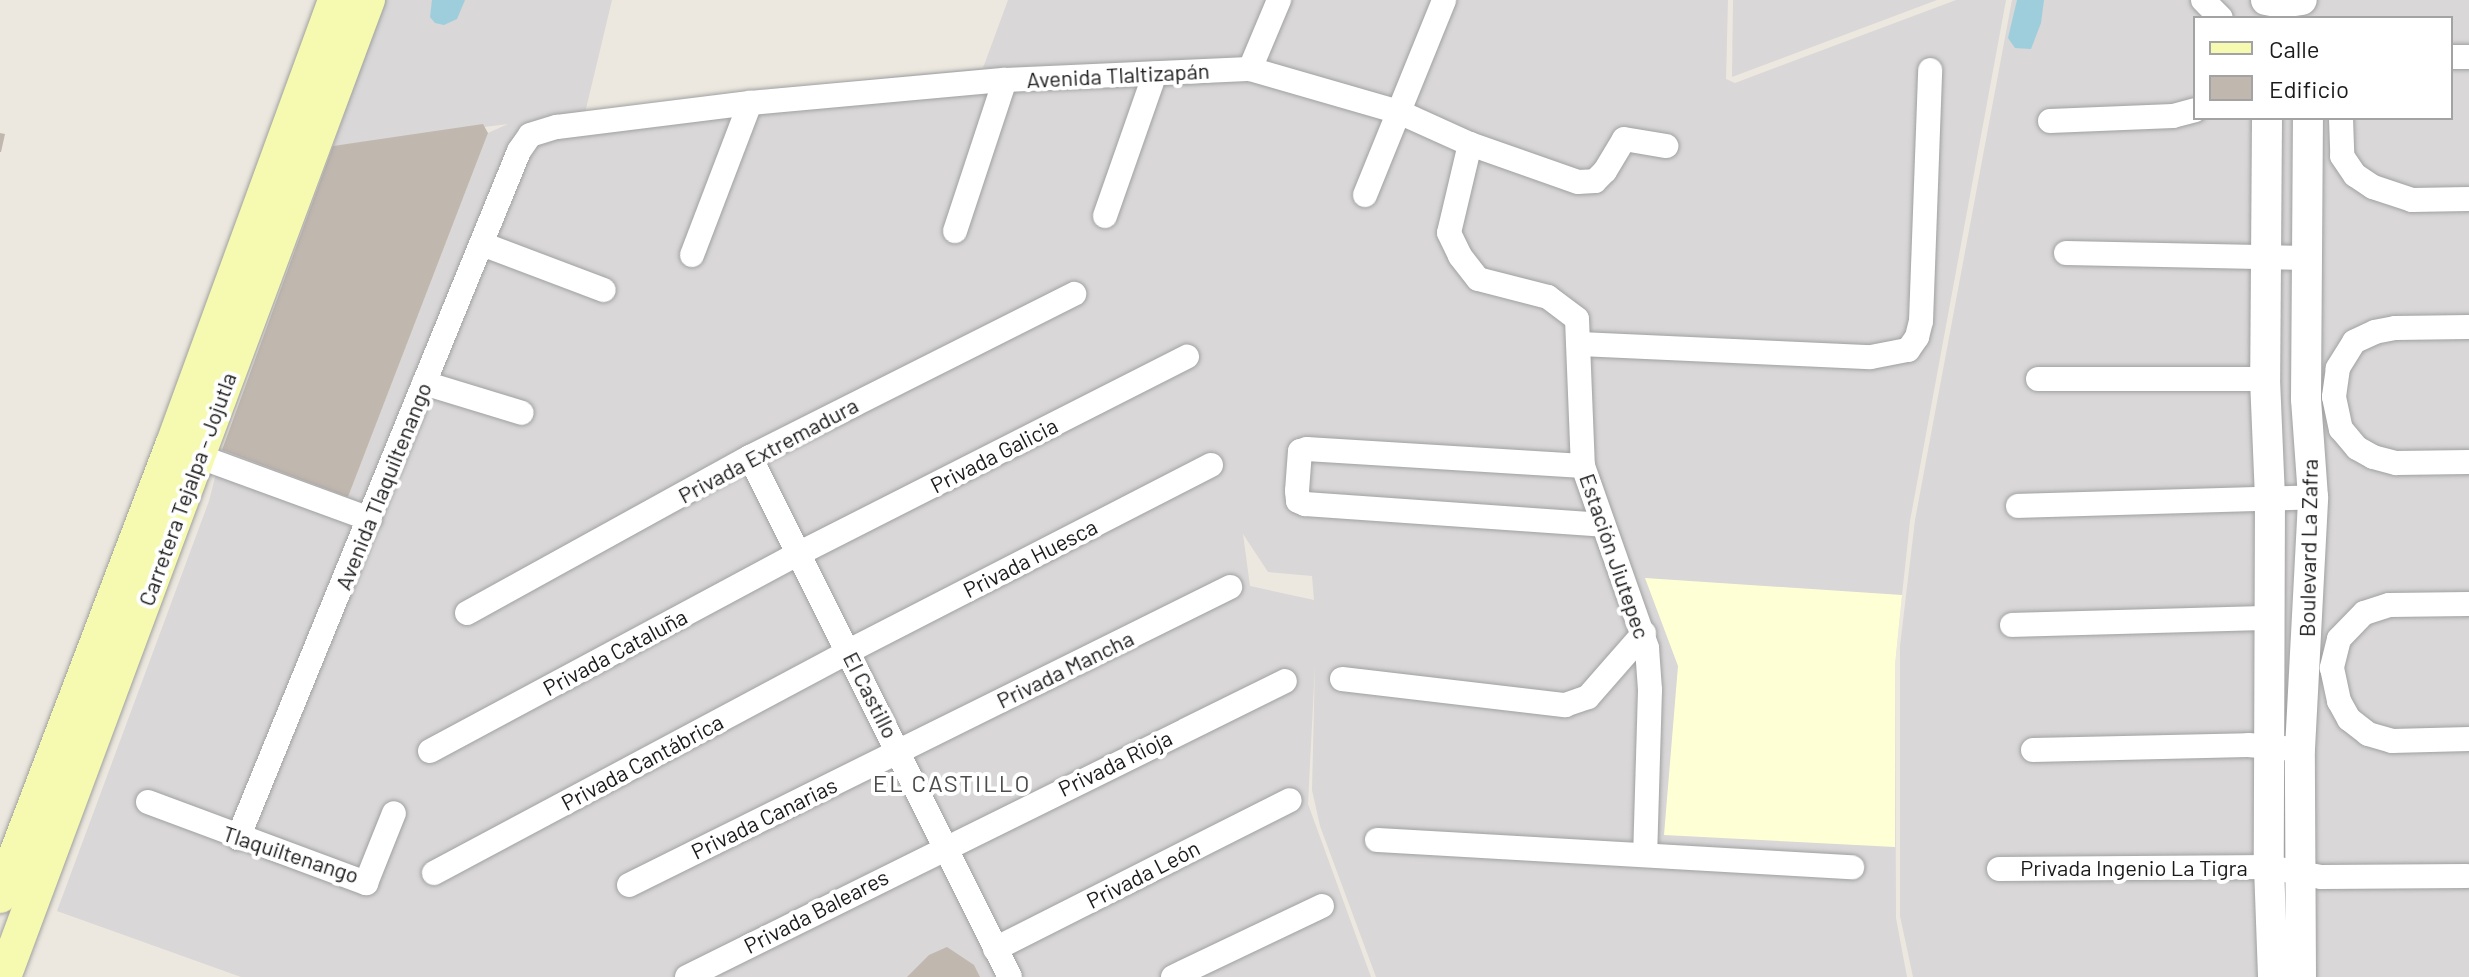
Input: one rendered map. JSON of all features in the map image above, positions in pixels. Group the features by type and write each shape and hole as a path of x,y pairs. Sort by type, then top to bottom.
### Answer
{"main road":[{"name":"Carretera Tejalpa - Jojutla","path":"4,977 186,452 335,0"},
{"name":"Carretera Tejalpa - Jojutla","path":"0,896 186,452 368,0"}],"street":[{"path":"1250,69 1279,0"},
{"path":"1365,195 1444,0"},
{"path":"2203,0 2219,16"},
{"path":"2266,0 2300,0"},
{"name":"Avenida Tlaltizapán","path":"530,135 557,127 750,103 1005,80 1250,69 1399,112 1470,144 1578,182 1595,181 1624,139 1666,146"},
{"path":"1580,344 1871,357 1908,350 1917,337 1921,321 1930,70"},
{"path":"1105,216 1155,73"},
{"path":"955,231 1005,80"},
{"path":"692,255 750,103"},
{"path":"2050,121 2173,116 2193,111"},
{"name":"Boulevard La Zafra","path":"2267,120 2265,379 2270,498 2270,618 2301,873 2301,977"},
{"path":"2309,126 2340,124 2342,156 2355,175 2373,187 2412,200 2469,199"},
{"name":"Boulevard La Zafra","path":"2273,977 2269,867 2286,748 2319,668 2313,497 2320,398 2307,258 2309,126"},
{"name":"Avenida Tlaquiltenango","path":"238,838 519,151 530,135"},
{"name":"Estación Jiutepec","path":"1470,144 1449,233 1460,256 1478,279 1548,297 1577,319 1580,344 1578,412 1583,466 1644,633 1650,690 1645,855"},
{"path":"482,244 604,290"},
{"path":"2066,253 2266,260 2307,258"},
{"name":"Privada Extremadura","path":"467,613 750,457 1074,294"},
{"path":"2469,327 2395,328 2354,342 2320,398 2357,448 2373,457 2396,463 2469,462"},
{"name":"Privada Galicia","path":"800,553 1187,357"},
{"path":"2038,379 2265,379"},
{"path":"424,383 522,413"},
{"path":"1583,466 1307,449 1300,451 1298,501 1305,504 1603,525"},
{"path":"186,452 370,519"},
{"name":"El Castillo","path":"750,457 900,751 1010,977"},
{"name":"Privada Huesca","path":"849,651 1211,465"},
{"path":"2018,506 2313,497"},
{"name":"Privada Cataluña","path":"430,751 800,553"},
{"name":"Privada Mancha","path":"900,751 1230,587"},
{"path":"2469,604 2389,605 2364,613 2339,639 2319,668 2349,719 2368,734 2392,741 2469,739"},
{"path":"2012,625 2270,618"},
{"path":"1342,679 1565,705 1588,697 1644,633"},
{"name":"Privada Cantábrica","path":"434,873 849,651"},
{"name":"Privada Rioja","path":"946,846 1285,681"},
{"path":"2033,750 2248,745 2286,748"},
{"name":"Privada Canarias","path":"629,885 900,751"},
{"name":"Privada León","path":"995,949 1290,800"},
{"name":"Tlaquiltenango","path":"148,802 366,883 394,813"},
{"path":"1377,840 1852,867"},
{"name":"Privada Baleares","path":"687,977 946,846"},
{"name":"Privada Ingenio La Tigra","path":"1999,869 2269,867 2321,877 2467,876"},
{"path":"1173,977 1322,906"}],"shaded area":[{"path":"384,0 612,0 585,113 720,94 983,68 1008,0 1728,0 1726,79 1735,83 1956,0 2006,0 1910,521 1902,595 1895,665 1896,918 1907,977 1376,977 1320,826 1312,790 1315,665 1308,804 1371,977 241,977 57,911 209,501 222,450 348,497 488,133 508,124 333,146","holes":["1243,534 1268,572 1312,576 1314,600 1250,586"]},
{"path":"1733,0 1937,0 1732,77"},
{"path":"2012,0 2469,0 2469,977 1913,977 1900,916 1900,646 1915,520"},
{"path":"1645,578 1902,595 1895,665 1895,847 1664,835 1678,666"}],"water":[{"path":"432,0 465,0 457,19 444,25 435,23 430,17"},
{"path":"2017,0 2044,0 2041,23 2031,49 2015,48 2008,38"}],"building":[{"path":"483,124 488,133 348,497 222,450 333,146"},
{"path":"0,133 5,134 1,152 0,152"},
{"path":"947,947 974,965 980,977 907,977 929,955"}],"district":[{"name":"EL CASTILLO","path":"952,783"}]}
